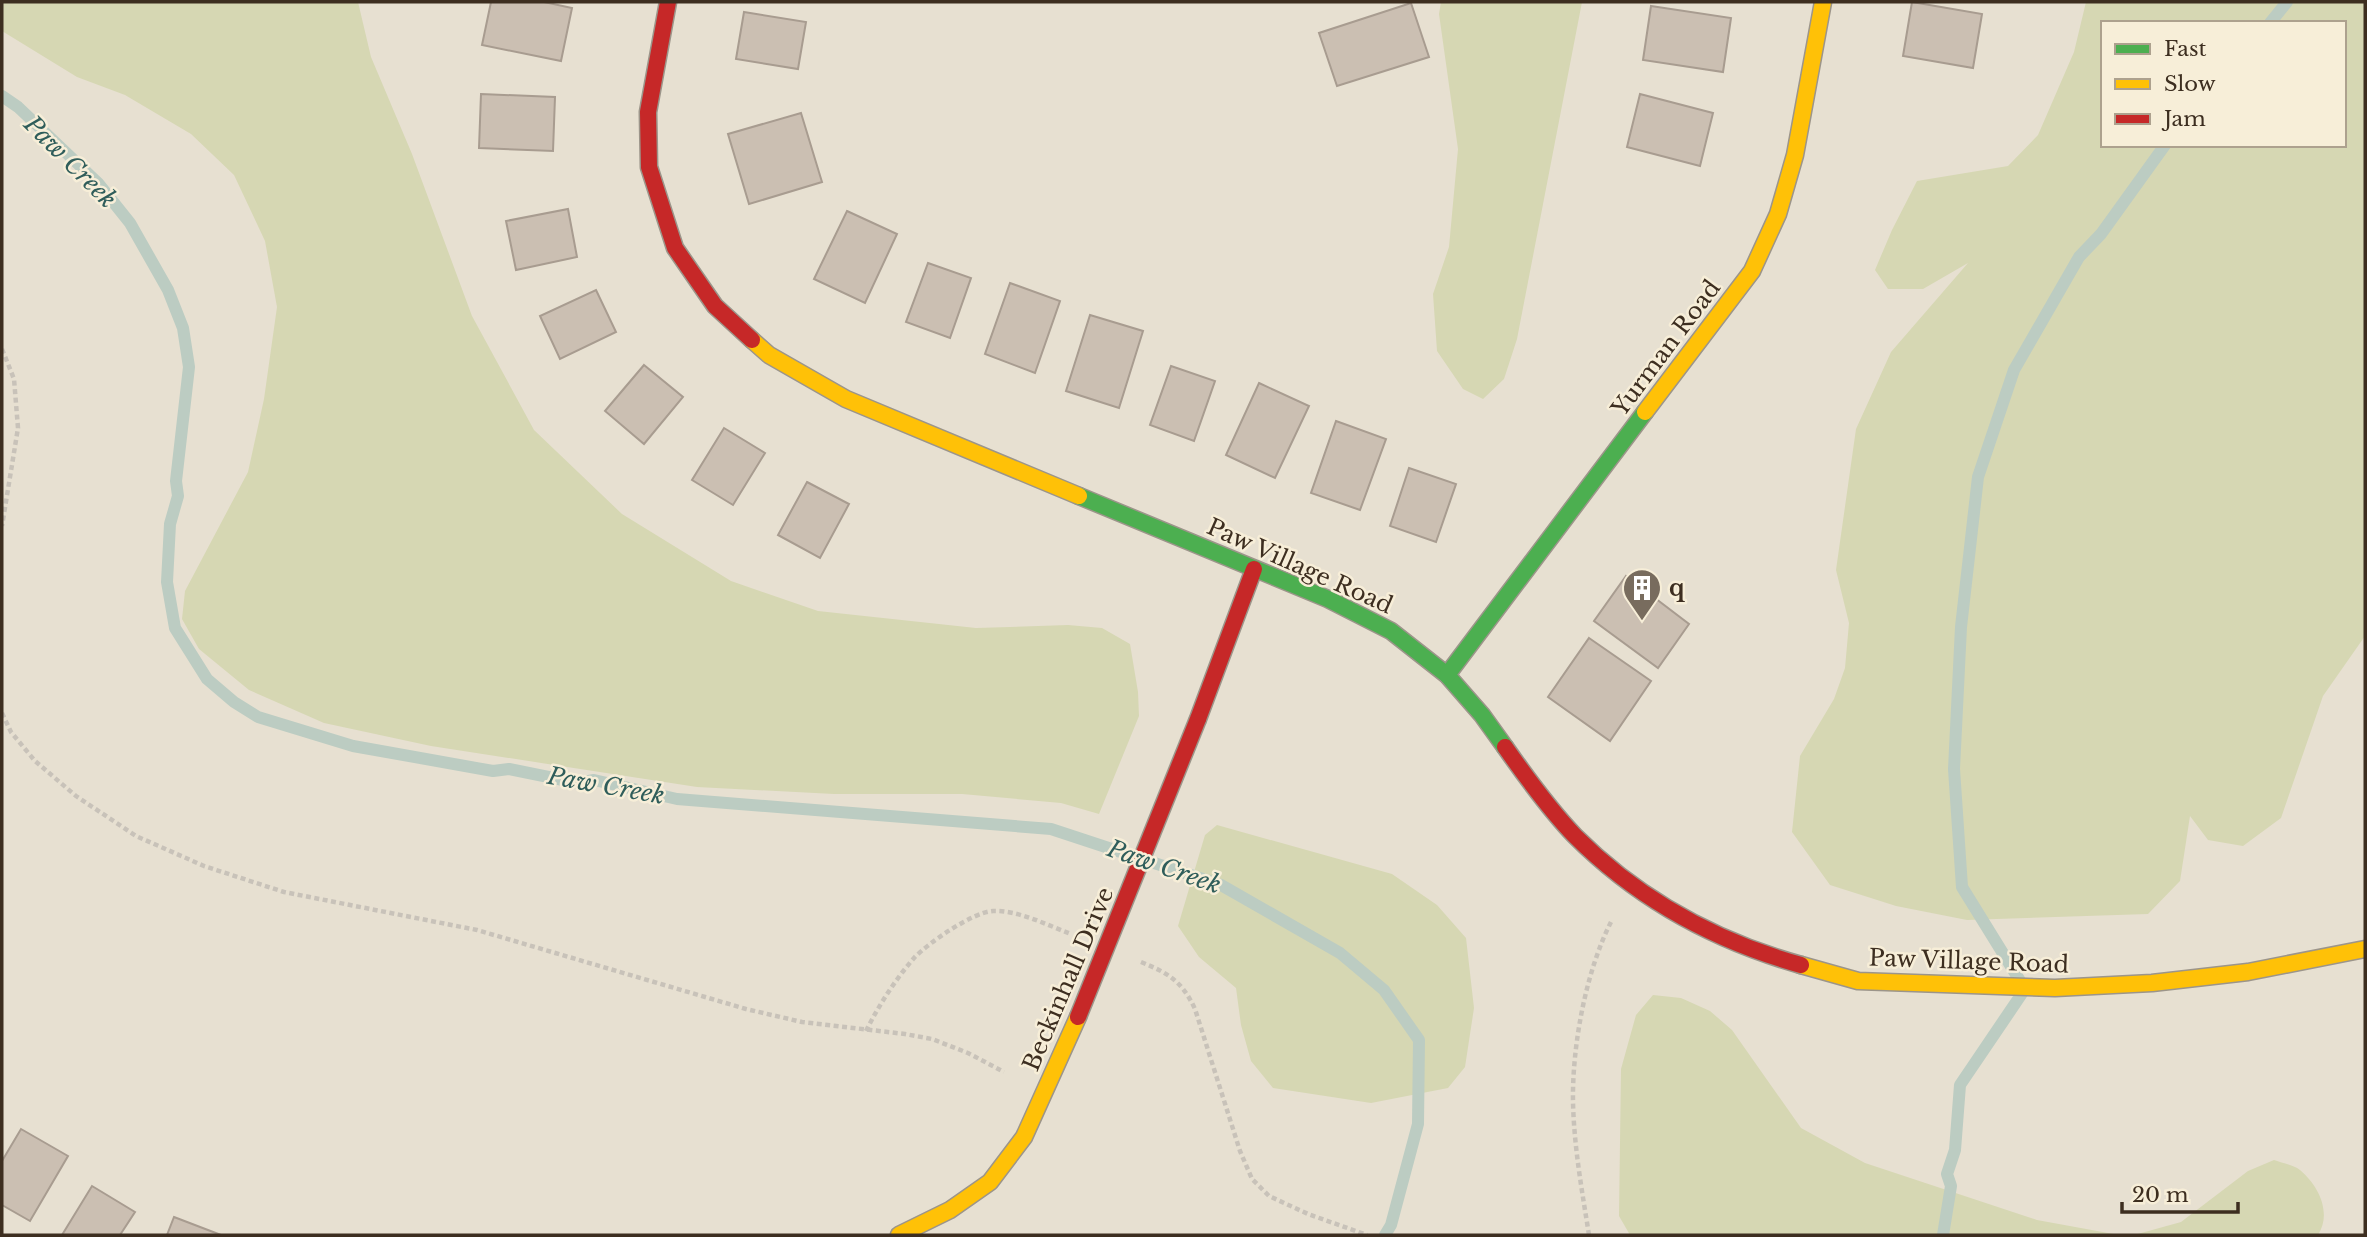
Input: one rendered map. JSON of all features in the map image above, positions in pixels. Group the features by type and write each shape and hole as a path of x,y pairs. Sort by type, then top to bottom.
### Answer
{"street":[{"name":"Paw Village Road","path":"668,2 648,112 649,167 675,248 715,306 769,355 846,399 1328,599 1391,631 1447,675 1482,715 1526,776 1574,835 1653,901 1703,928 1762,954 1858,981 2055,988 2152,983 2248,972 2365,949"},
{"name":"Yurman Road","path":"1447,675 1752,271 1778,215 1795,155 1823,2"},
{"name":"Beckinhall Drive","path":"899,1235 950,1210 990,1182 1024,1137 1078,1017 1198,719 1254,569"}],"path":[{"path":"2,349 13,379 18,428 2,526"},
{"path":"2,713 11,732 35,761 76,796 136,836 204,866 284,892 477,930 746,1009 802,1022 932,1039 968,1053 1004,1072"},
{"path":"866,1031 878,1007 916,957 964,921 991,911 1017,915 1073,935"},
{"path":"1589,1235 1573,1101 1587,984 1599,945 1612,920"},
{"path":"1134,959 1170,975 1187,992 1195,1009 1240,1151 1252,1179 1269,1196 1308,1214 1367,1235"}],"green space":[{"path":"2,2 358,2 371,57 412,154 472,316 534,430 622,514 731,581 818,611 976,628 1068,625 1102,628 1130,644 1139,716 1099,814 1061,803 962,794 834,794 697,787 431,746 324,723 249,690 199,649 182,619 185,591 248,472 264,399 277,307 265,241 234,175 191,134 125,95 77,77 2,31"},
{"path":"1441,2 1582,2 1517,339 1504,379 1483,399 1463,389 1437,351 1433,294 1449,247 1458,149 1439,14"},
{"path":"2086,2 2365,2 2365,636 2323,696 2281,818 2243,846 2208,840 2190,816 2180,881 2148,914 1967,920 1896,906 1830,885 1792,832 1800,756 1834,699 1845,668 1849,623 1836,570 1856,429 1891,352 1968,263 1923,289 1888,289 1875,270 1917,181 2008,166 2038,135 2074,52"},
{"path":"1217,825 1392,874 1437,905 1466,938 1474,1008 1465,1067 1448,1088 1371,1103 1273,1088 1251,1061 1241,1025 1236,988 1199,957 1178,926 1205,835"},
{"path":"1653,995 1681,998 1710,1011 1732,1030 1801,1128 1865,1163 2037,1220 2119,1235 1630,1235 1619,1216 1621,1069 1636,1015"},
{"path":"2274,1160 2300,1170 2318,1192 2324,1218 2318,1235 2134,1235 2181,1222 2248,1171"}],"building":[{"path":"491,2 544,2 572,8 561,61 482,45"},
{"path":"1912,2 1982,14 1973,68 1903,56"},
{"path":"1411,3 1429,57 1337,86 1319,33"},
{"path":"1651,6 1731,18 1723,72 1643,60"},
{"path":"744,12 806,22 798,69 736,59"},
{"path":"481,94 555,97 553,151 479,148"},
{"path":"1640,94 1713,113 1700,166 1627,147"},
{"path":"801,113 822,182 749,204 728,134"},
{"path":"568,209 577,257 516,270 506,221"},
{"path":"847,211 897,234 865,303 814,279"},
{"path":"928,263 971,278 950,338 906,322"},
{"path":"1010,283 1060,301 1035,373 985,354"},
{"path":"596,290 616,332 560,359 540,316"},
{"path":"1090,315 1143,331 1119,408 1066,391"},
{"path":"644,365 683,397 644,444 605,411"},
{"path":"1171,366 1215,381 1194,441 1150,425"},
{"path":"1259,383 1309,406 1275,478 1226,455"},
{"path":"1336,421 1386,439 1360,510 1311,493"},
{"path":"724,428 765,453 733,505 692,480"},
{"path":"1409,468 1456,484 1436,542 1390,526"},
{"path":"807,482 849,504 820,558 778,535"},
{"name":"q","path":"1626,576 1689,624 1658,668 1594,621"},
{"path":"1589,638 1651,681 1610,741 1548,697"},
{"path":"21,1129 68,1156 30,1221 2,1205 2,1161"},
{"path":"92,1186 135,1212 120,1235 62,1235"},
{"path":"174,1217 221,1235 167,1235"}],"waterway":[{"path":"2272,21 2287,2"},
{"name":"Paw Creek","path":"2,96 18,107 98,183 130,223 168,290 183,328 189,367 176,481 178,496 170,524 167,582 175,628 207,679 234,702 258,717 353,746 493,771 509,769 578,783 594,780 677,799 1051,829 1221,885 1340,953 1384,990 1419,1040 1418,1124 1391,1225 1385,1235"},
{"path":"1943,1235 1951,1186 1947,1174 1955,1150 1960,1085 2025,989 1962,887 1954,769 1961,627 1978,477 2014,370 2079,257 2101,234 2164,147"}],"traffic: fast":[{"path":"1447,675 1645,412"},
{"path":"1079,496 1328,599 1391,631 1447,675 1482,715 1505,747"}],"traffic: slow":[{"path":"1645,412 1752,271 1778,214 1795,155 1823,2"},
{"path":"752,340 769,355 846,399 1079,496"},
{"path":"1801,965 1858,981 2055,988 2152,983 2248,972 2365,949"},
{"path":"899,1235 950,1210 990,1182 1024,1137 1078,1017"}],"traffic: jam":[{"path":"668,2 648,112 649,167 675,248 715,306 752,340"},
{"path":"1198,719 1254,569"},
{"path":"1078,1017 1198,719"},
{"path":"1505,747 1565,826 1599,859 1625,879 1679,915 1708,930 1738,944 1801,965"}],"place":[{"name":"q","path":"1642,622"}]}
